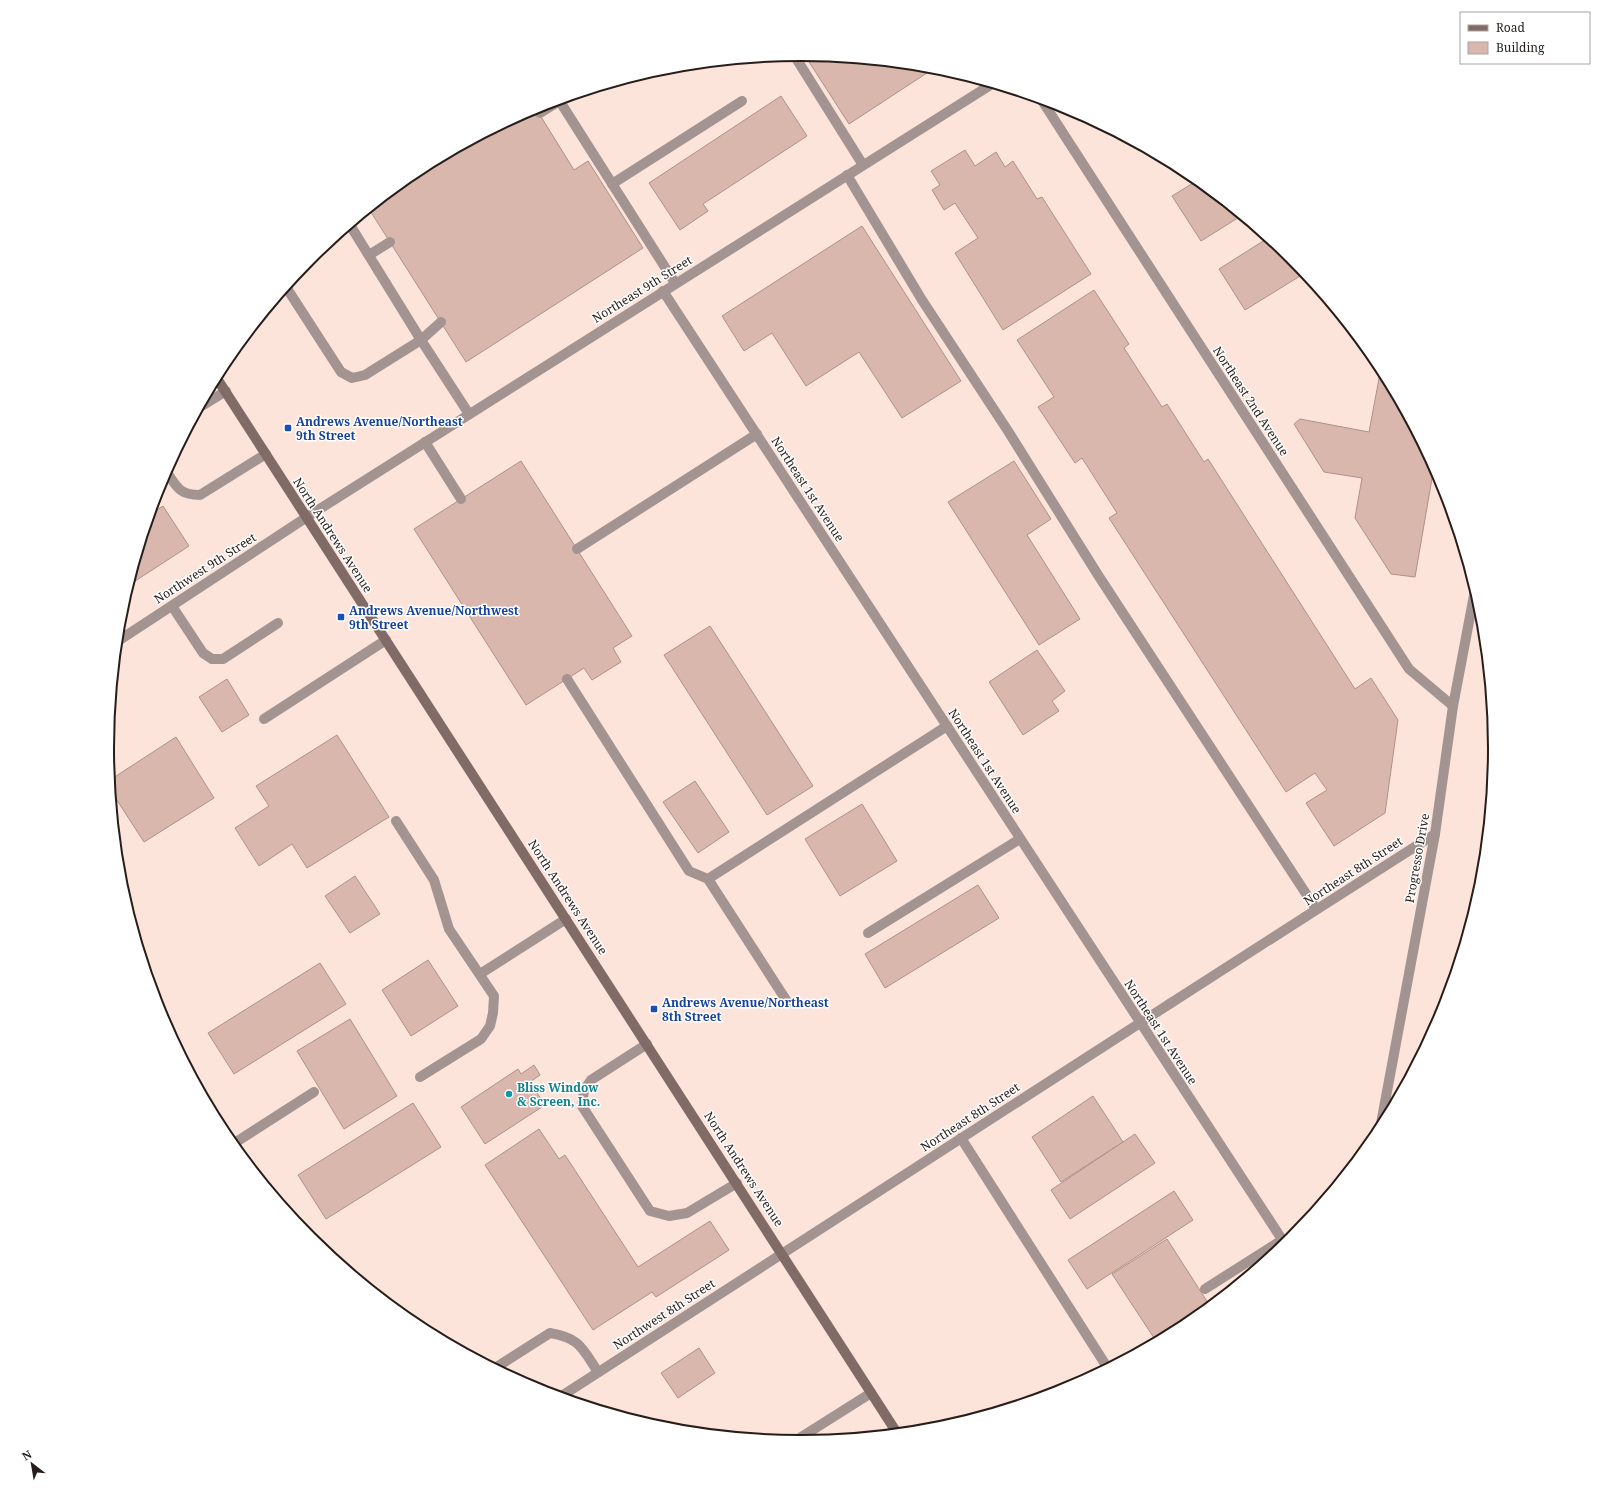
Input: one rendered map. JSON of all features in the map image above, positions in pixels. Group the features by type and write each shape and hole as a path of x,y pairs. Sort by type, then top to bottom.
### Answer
{"main road":[{"name":"North Andrews Avenue","path":"220,382 894,1429"}],"street":[{"path":"798,61 863,165"},
{"name":"Northeast 9th Street","path":"307,517 988,87"},
{"path":"612,184 742,101"},
{"path":"562,104 675,283"},
{"name":"Northeast 2nd Avenue","path":"1045,106 1408,668 1453,706"},
{"path":"540,114 546,110"},
{"path":"846,175 922,300 1008,431 1098,575 1316,910"},
{"path":"352,228 469,414"},
{"path":"369,255 390,242"},
{"path":"288,290 341,372 352,378 365,375 421,340 441,322"},
{"name":"Northeast 1st Avenue","path":"663,291 1281,1239"},
{"path":"207,403 226,391"},
{"path":"577,549 757,434"},
{"path":"425,442 461,499"},
{"path":"170,477 179,490 189,495 200,495 266,454"},
{"name":"Northwest 9th Street","path":"123,638 307,517"},
{"name":"Progresso Drive","path":"1383,1112 1435,834 1453,706 1473,603"},
{"path":"172,606 203,653 212,659 223,659 278,623"},
{"path":"264,719 386,640"},
{"path":"566,680 689,871 708,879 788,1003"},
{"path":"708,879 947,726"},
{"path":"396,821 434,880 449,929 494,996 490,1026 481,1039 420,1077"},
{"name":"Northeast 8th Street","path":"782,1253 1435,834"},
{"path":"868,933 1020,839"},
{"path":"480,974 566,919"},
{"path":"647,1044 591,1080 584,1090 582,1106 650,1211 669,1216 687,1212 737,1183"},
{"path":"238,1141 314,1092"},
{"path":"961,1138 1105,1364"},
{"path":"1206,1290 1270,1250"},
{"name":"Northwest 8th Street","path":"565,1393 782,1253"},
{"path":"499,1365 550,1332 566,1335 579,1344 598,1372"},
{"path":"805,1435 871,1393"}],"building":[{"path":"809,61 846,62 927,73 849,124"},
{"path":"781,96 807,136 703,204 708,211 680,230 649,183"},
{"path":"539,113 574,170 588,161 643,248 466,362 371,212 419,177 458,153 497,132"},
{"path":"965,150 975,166 996,152 1005,167 1013,161 1037,199 1042,197 1091,274 1003,330 955,253 978,238 955,203 944,210 932,190 940,185 931,171"},
{"path":"1192,184 1238,218 1201,241 1172,196"},
{"path":"862,226 961,381 902,418 859,352 806,386 772,333 744,351 722,316"},
{"path":"1264,240 1300,276 1245,310 1219,269"},
{"path":"1094,290 1129,344 1124,348 1162,407 1167,404 1204,462 1208,459 1355,689 1371,678 1398,720 1385,813 1334,846 1306,803 1327,790 1315,773 1286,792 1109,518 1117,513 1082,458 1075,463 1038,407 1054,397 1017,340"},
{"path":"1379,378 1417,444 1432,477 1415,577 1391,574 1355,518 1362,478 1324,472 1294,424 1300,419 1369,432"},
{"path":"521,461 632,636 613,648 621,662 592,680 584,668 526,705 414,529"},
{"path":"1014,461 1051,519 1027,535 1080,619 1039,645 948,502"},
{"path":"163,506 189,546 134,581 150,527 156,510"},
{"path":"710,626 813,786 767,815 664,655"},
{"path":"1037,650 1065,691 1052,701 1059,711 1023,735 989,682"},
{"path":"227,679 249,715 222,732 199,697"},
{"path":"337,735 389,817 307,868 292,844 259,866 235,828 269,806 256,786"},
{"path":"176,737 214,798 144,842 116,798 115,777"},
{"path":"695,781 729,832 698,853 663,802"},
{"path":"862,804 897,861 840,896 805,839"},
{"path":"355,876 380,914 350,933 325,896"},
{"path":"978,885 999,918 885,988 865,954"},
{"path":"428,960 458,1006 411,1036 382,990"},
{"path":"320,963 346,1004 234,1074 208,1033"},
{"path":"350,1019 397,1096 344,1129 297,1051"},
{"name":"Bliss Window & Screen, Inc.","path":"534,1065 540,1075 530,1082 545,1105 485,1144 461,1107 518,1069 521,1074"},
{"path":"1093,1096 1123,1142 1061,1182 1032,1137"},
{"path":"413,1103 441,1147 326,1219 298,1175"},
{"path":"539,1129 559,1159 565,1155 638,1267 710,1221 729,1250 656,1297 652,1292 593,1330 485,1165"},
{"path":"1135,1134 1155,1163 1070,1219 1051,1190"},
{"path":"1174,1191 1193,1220 1087,1289 1068,1260"},
{"path":"1167,1239 1207,1302 1153,1337 1112,1274"},
{"path":"699,1348 715,1373 678,1398 661,1373"}],"place":[{"name":"Andrews Avenue/Northeast 9th Street","path":"288,428"},
{"name":"Andrews Avenue/Northwest 9th Street","path":"341,617"},
{"name":"Andrews Avenue/Northeast 8th Street","path":"654,1009"},
{"name":"Bliss Window & Screen, Inc.","path":"509,1094"}]}
